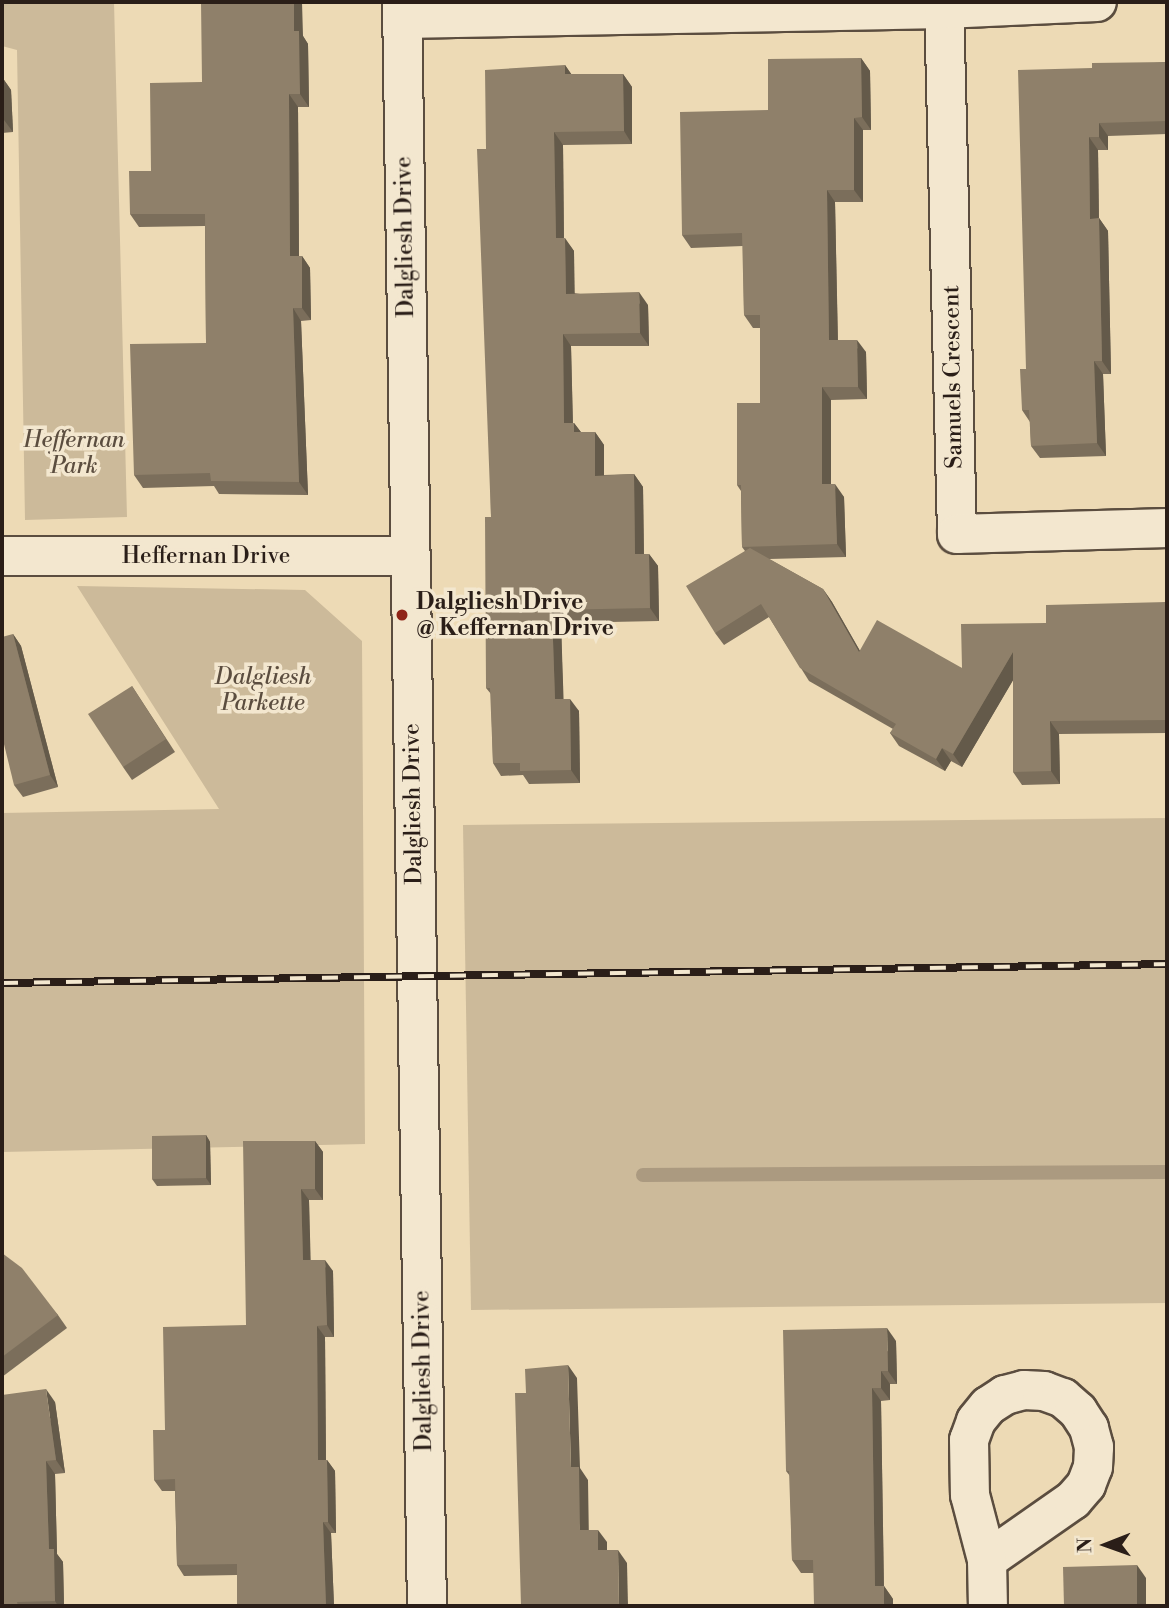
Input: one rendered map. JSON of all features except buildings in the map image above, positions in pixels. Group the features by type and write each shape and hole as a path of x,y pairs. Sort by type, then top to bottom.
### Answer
{"street":[{"path":"402,10 1097,2"},
{"name":"Samuels Crescent","path":"944,5 957,534 1167,528"},
{"name":"Dalgliesh Drive","path":"402,10 427,1606"},
{"name":"Heffernan Drive","path":"2,556 410,556"},
{"path":"987,1560 988,1606"}],"green space":[{"name":"Heffernan Park","path":"2,2 114,2 127,517 25,520 17,50 2,46"},
{"name":"Dalgliesh Parkette","path":"77,586 305,590 362,641 365,1144 2,1152 2,813 219,809"},
{"path":"1167,818 1167,1303 471,1310 463,825"}],"waterway":[{"path":"643,1175 1167,1172"}],"railway":[{"path":"2,983 1167,964"}],"place":[{"name":"Dalgliesh Drive @ Keffernan Drive","path":"402,615"}]}
